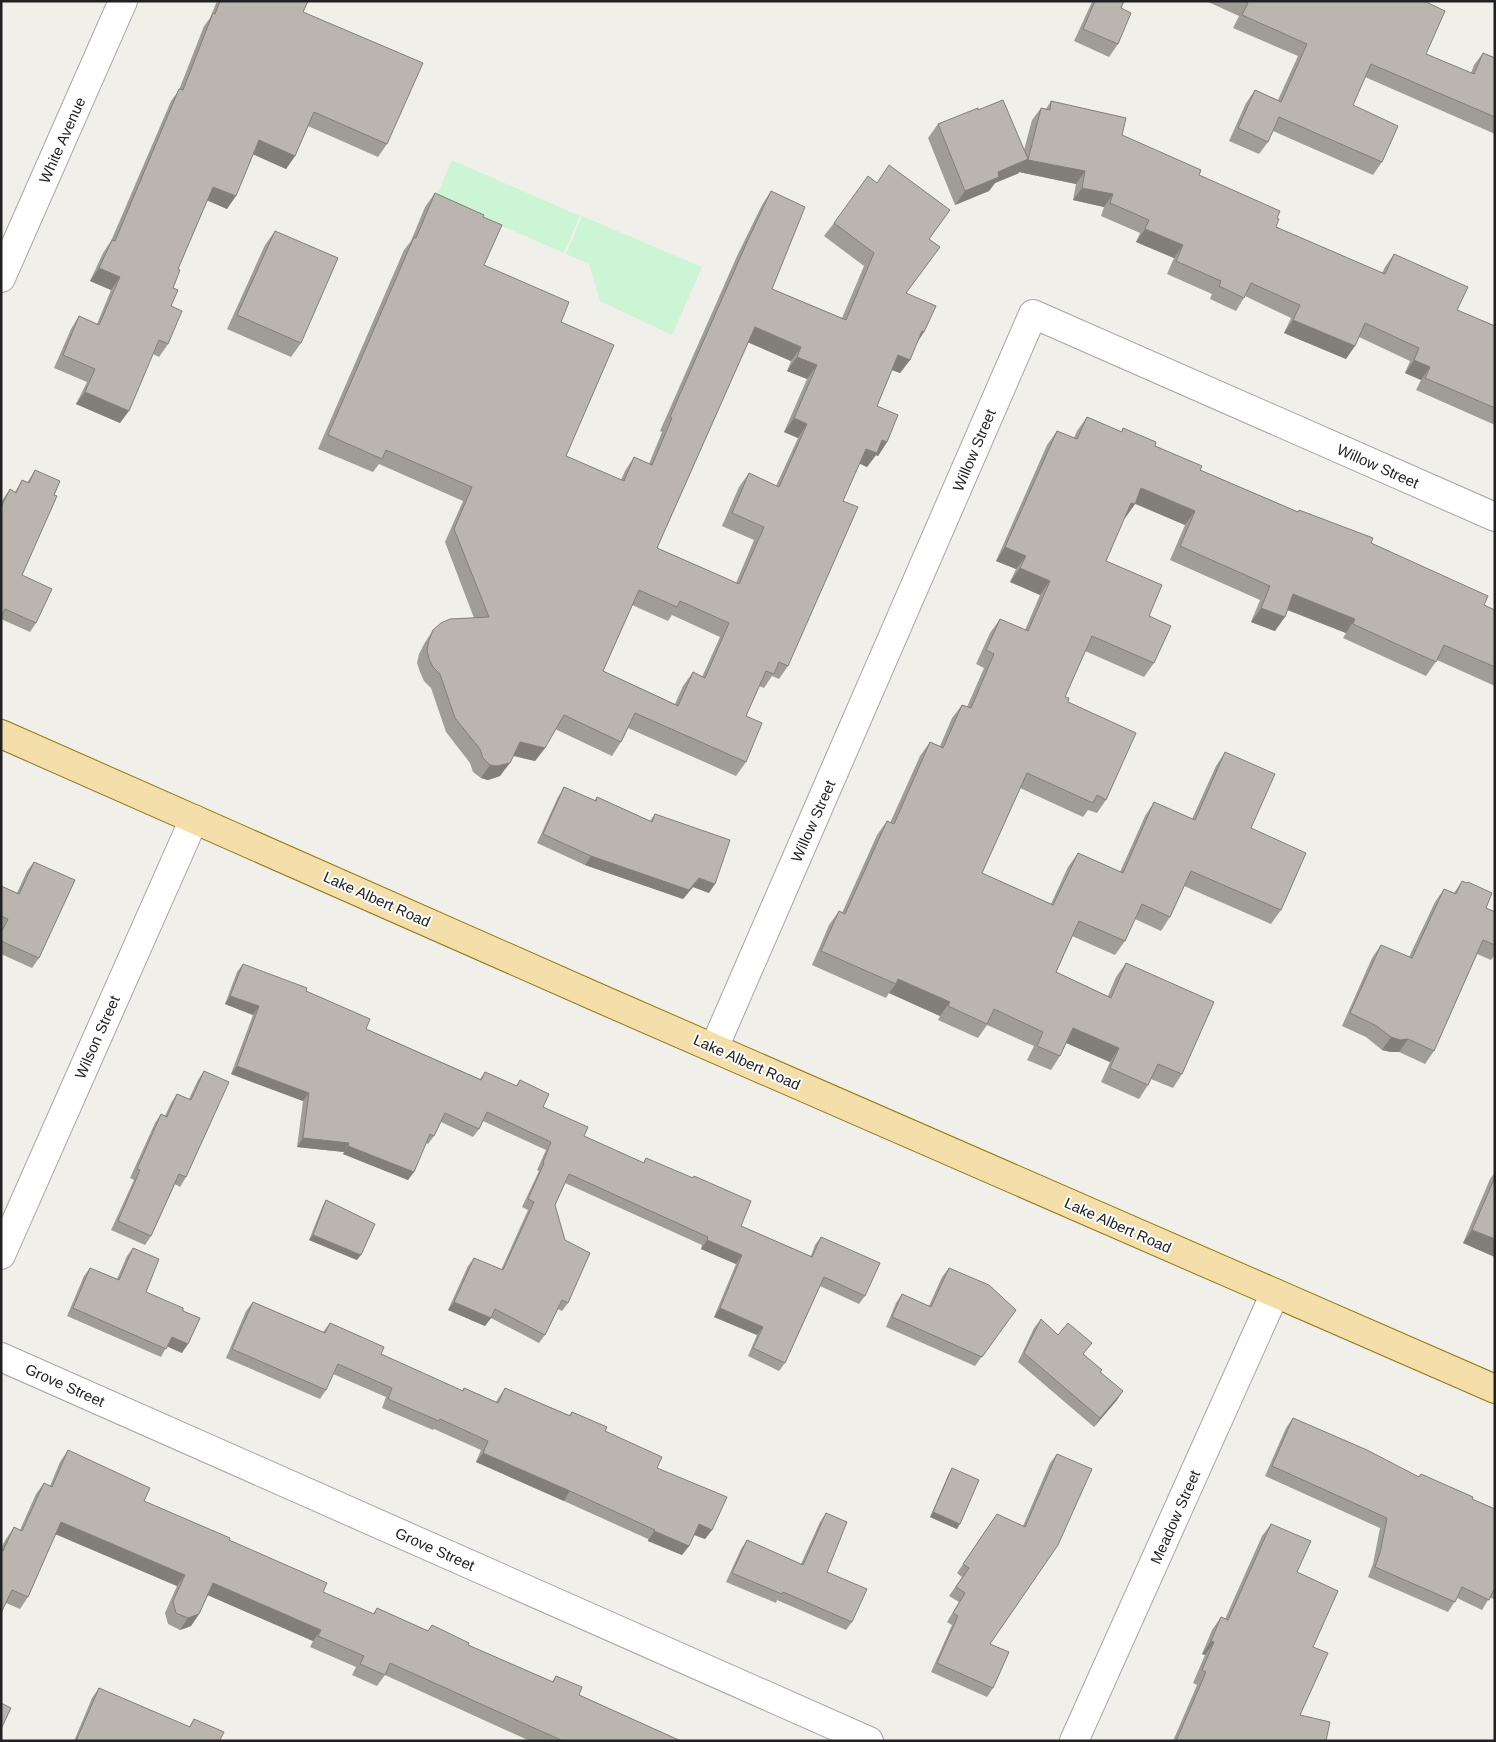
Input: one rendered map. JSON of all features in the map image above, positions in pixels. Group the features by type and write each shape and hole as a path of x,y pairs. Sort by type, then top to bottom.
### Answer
{"main road":[{"name":"Lake Albert Road","path":"1,734 1495,1389"}],"street":[{"name":"White Avenue","path":"1,278 123,1"},
{"name":"Willow Street","path":"714,1048 1033,314 1495,517"},
{"name":"Wilson Street","path":"1,1255 194,819"},
{"name":"Meadow Street","path":"1074,1741 1274,1293"},
{"name":"Grove Street","path":"1,1357 869,1741"}],"green space":[{"path":"452,160 580,216 564,253 436,197"},
{"path":"582,216 702,267 672,335 600,301 589,264 566,254"}],"building":[{"path":"220,1 308,1 303,12 423,63 387,144 314,112 295,156 259,140 236,196 213,187 178,269 180,270 173,288 178,290 171,306 182,311 168,344 159,340 129,411 85,392 95,369 63,355 79,316 99,325 120,277 99,268 112,240 115,241 179,89 183,90 213,13 215,14"},
{"path":"1095,1 1124,1 1121,8 1131,13 1118,44 1083,29"},
{"path":"1243,1 1424,1 1445,11 1426,54 1474,74 1483,53 1495,58 1495,117 1371,64 1353,105 1398,126 1382,162 1279,117 1268,142 1238,128 1255,90 1281,102 1307,44 1242,15 1248,3"},
{"path":"1003,100 1028,159 998,172 999,177 965,191 938,124"},
{"path":"1051,101 1126,118 1122,135 1201,170 1199,175 1280,211 1276,227 1385,274 1394,254 1468,287 1457,310 1495,326 1495,408 1425,378 1430,367 1414,360 1419,348 1365,323 1355,346 1293,320 1300,305 1251,283 1244,298 1219,286 1221,281 1176,261 1183,245 1145,229 1149,220 1110,203 1113,194 1082,188 1085,171 1028,160 1041,108 1050,110"},
{"path":"889,165 950,210 929,239 940,247 906,293 936,306 924,332 922,331 910,360 898,355 877,406 898,415 887,442 882,440 877,453 866,449 843,501 858,507 788,666 779,662 774,674 766,671 746,716 762,723 746,762 635,713 621,742 564,715 545,748 520,742 510,763 497,766 490,765 483,758 480,749 455,718 440,674 433,667 427,650 433,630 441,623 450,619 489,617 454,529 472,487 386,450 382,459 328,435 435,193 502,225 484,265 569,302 561,322 614,345 566,456 624,481 634,457 652,465 672,418 670,417 771,191 805,207 772,289 846,320 874,253 834,223 868,176 877,183","holes":["755,327 801,347 797,357 817,365 794,418 807,424 779,487 749,473 732,513 764,527 739,584 657,548","639,590 677,607 680,601 729,623 705,678 693,672 678,706 603,671"]},
{"path":"275,231 338,258 301,343 237,315"},
{"path":"1087,417 1122,432 1123,428 1156,442 1155,446 1202,466 1200,470 1298,512 1299,510 1373,538 1371,543 1488,596 1484,605 1495,610 1495,667 1444,645 1436,662 1353,624 1355,619 1293,594 1285,617 1261,608 1270,586 1180,546 1195,511 1141,488 1135,504 1131,503 1106,561 1162,585 1149,616 1171,626 1154,663 1092,636 1065,697 1069,698 1068,702 1136,733 1106,800 1097,795 1093,803 1027,773 982,873 1053,905 1078,853 1123,873 1154,802 1195,820 1225,752 1275,774 1251,828 1306,853 1281,910 1191,871 1170,917 1142,904 1125,941 1079,921 1056,972 1111,998 1126,963 1214,1002 1182,1074 1158,1064 1148,1085 1110,1068 1119,1048 1073,1028 1060,1056 1037,1046 1043,1032 994,1009 987,1024 948,1006 950,1002 898,979 896,984 821,951 839,911 845,914 887,821 894,824 930,742 943,748 962,705 971,708 994,654 986,650 1000,619 1028,631 1050,581 1020,568 1026,556 1005,547 1057,431 1077,439"},
{"path":"35,470 60,481 54,495 57,496 22,575 52,589 36,623 5,609 1,617 1,507 10,489 16,493 22,480 29,483"},
{"path":"564,787 596,801 597,797 652,822 655,814 730,840 715,884 699,878 689,890 591,856 543,834"},
{"path":"34,862 75,880 39,958 1,941 1,933 8,919 1,916 1,886 19,894"},
{"path":"1462,881 1492,893 1486,908 1495,912 1495,945 1483,940 1434,1051 1408,1039 1400,1040 1391,1037 1375,1025 1350,1013 1381,945 1412,958 1444,889 1456,894"},
{"path":"243,964 307,988 306,991 370,1019 366,1029 481,1080 485,1072 517,1086 520,1080 549,1094 543,1107 588,1127 584,1136 644,1163 646,1158 693,1178 694,1176 751,1201 741,1226 812,1257 821,1237 880,1263 865,1296 824,1277 785,1363 753,1348 763,1327 720,1308 742,1255 707,1240 708,1237 569,1174 555,1205 565,1240 590,1253 568,1303 562,1300 545,1335 495,1309 491,1318 454,1302 474,1258 503,1270 534,1202 528,1199 551,1142 487,1112 479,1129 445,1113 434,1136 430,1134 414,1172 348,1146 349,1143 303,1138 309,1093 237,1066 259,1006 230,996"},
{"path":"204,1071 229,1082 186,1177 179,1174 151,1236 118,1221 140,1170 137,1169 161,1114 167,1117 177,1094 191,1100"},
{"path":"1495,1177 1495,1239 1472,1230"},
{"path":"326,1200 375,1224 361,1255 313,1235"},
{"path":"133,1248 159,1259 146,1292 183,1308 183,1311 200,1318 188,1344 172,1337 166,1349 73,1308 90,1268 119,1280"},
{"path":"949,1268 989,1285 1016,1310 982,1357 892,1317 902,1294 931,1307"},
{"path":"253,1302 325,1333 330,1323 384,1347 381,1354 463,1391 464,1388 498,1403 505,1388 570,1416 572,1412 607,1427 605,1431 662,1457 657,1468 727,1497 712,1530 699,1524 689,1546 483,1453 488,1441 440,1419 439,1421 388,1399 392,1388 338,1364 326,1390 232,1349"},
{"path":"1041,1319 1058,1335 1068,1323 1092,1343 1083,1354 1102,1370 1100,1372 1123,1391 1100,1418 1024,1353"},
{"path":"1293,1418 1367,1450 1419,1477 1421,1474 1495,1509 1495,1587 1489,1600 1462,1587 1455,1602 1375,1567 1380,1553 1387,1518 1272,1466"},
{"path":"68,1450 150,1488 144,1501 327,1583 323,1592 374,1614 377,1608 428,1631 432,1625 469,1643 468,1645 553,1682 556,1676 582,1687 579,1695 681,1741 563,1741 390,1663 385,1675 360,1664 364,1656 318,1636 321,1630 213,1583 199,1614 188,1618 176,1613 173,1601 185,1575 61,1522 28,1597 12,1590 1,1613 1,1550 3,1551 14,1527 22,1531 44,1483 52,1487"},
{"path":"1057,1454 1092,1469 1058,1545 990,1644 1009,1652 993,1688 937,1663 958,1616 953,1613 965,1593 956,1587 969,1568 963,1564 997,1514 1025,1527"},
{"path":"952,1468 979,1480 960,1524 933,1512"},
{"path":"826,1513 847,1522 827,1572 867,1589 852,1622 783,1592 782,1594 732,1573 747,1540 803,1565"},
{"path":"1271,1524 1311,1541 1297,1572 1338,1591 1313,1647 1328,1653 1300,1715 1330,1722 1326,1741 1176,1741 1206,1672 1202,1670 1214,1642 1211,1641 1221,1617 1228,1620"},
{"path":"99,1688 190,1727 194,1719 224,1732 220,1740 223,1741 76,1741"},
{"path":"1,1703 11,1708 1,1729"}]}
